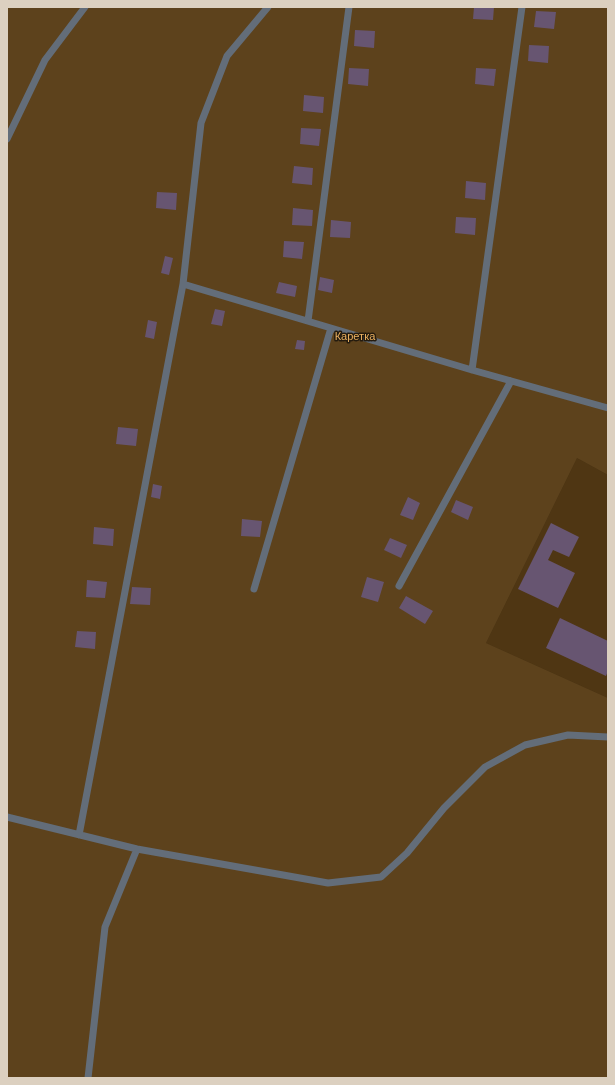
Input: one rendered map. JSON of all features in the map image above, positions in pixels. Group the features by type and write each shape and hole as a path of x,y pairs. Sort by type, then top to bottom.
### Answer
{"lane":[{"path":"7,139 44,60 85,7"},
{"path":"79,835 182,284 201,123 227,56 268,7"},
{"path":"308,321 349,7"},
{"path":"472,370 522,7"},
{"path":"182,284 472,370 608,408"},
{"path":"254,589 331,328"},
{"path":"399,586 511,381"},
{"path":"7,817 137,848 328,883 381,877 407,853 444,808 485,767 525,745 568,735 608,737"},
{"path":"88,1078 106,927 137,848"}],"shaded area":[{"path":"577,458 608,475 608,698 486,643"}],"green space":[{"name":"Каретка","path":"7,7 608,7 608,475 577,458 486,643 608,698 608,1078 7,1078"}],"building":[{"path":"474,7 494,7 493,20 473,19"},
{"path":"536,11 556,12 554,29 534,27"},
{"path":"355,30 375,31 374,48 354,46"},
{"path":"529,45 549,46 548,63 528,61"},
{"path":"349,68 369,69 368,86 348,84"},
{"path":"476,68 496,69 494,86 475,84"},
{"path":"304,95 324,97 323,113 303,111"},
{"path":"301,128 321,129 319,146 300,144"},
{"path":"294,166 313,168 312,185 292,183"},
{"path":"466,181 486,183 485,200 465,198"},
{"path":"157,192 177,193 176,210 156,208"},
{"path":"293,208 313,210 312,226 292,225"},
{"path":"456,217 476,218 475,235 455,233"},
{"path":"331,220 351,222 350,238 330,237"},
{"path":"284,241 304,242 302,259 283,257"},
{"path":"165,256 173,258 169,275 161,273"},
{"path":"320,277 334,280 332,293 318,290"},
{"path":"279,282 297,286 295,297 276,293"},
{"path":"215,309 225,311 222,326 211,324"},
{"path":"148,320 157,322 154,339 145,337"},
{"path":"297,340 305,341 304,350 295,349"},
{"path":"118,427 138,429 136,446 116,444"},
{"path":"153,484 162,486 160,499 151,497"},
{"path":"408,497 420,503 413,520 400,515"},
{"path":"456,500 473,507 468,520 451,512"},
{"path":"242,519 262,521 260,537 241,536"},
{"path":"551,523 579,537 569,557 553,550 548,560 575,573 558,608 518,589"},
{"path":"94,527 114,529 113,546 93,544"},
{"path":"390,538 407,545 401,558 384,550"},
{"path":"367,577 384,582 378,602 361,597"},
{"path":"87,580 107,582 105,598 86,597"},
{"path":"132,587 151,588 150,605 130,604"},
{"path":"406,596 433,611 425,624 399,608"},
{"path":"560,618 608,641 608,671 606,676 546,648"},
{"path":"77,631 96,632 95,649 75,647"}]}
